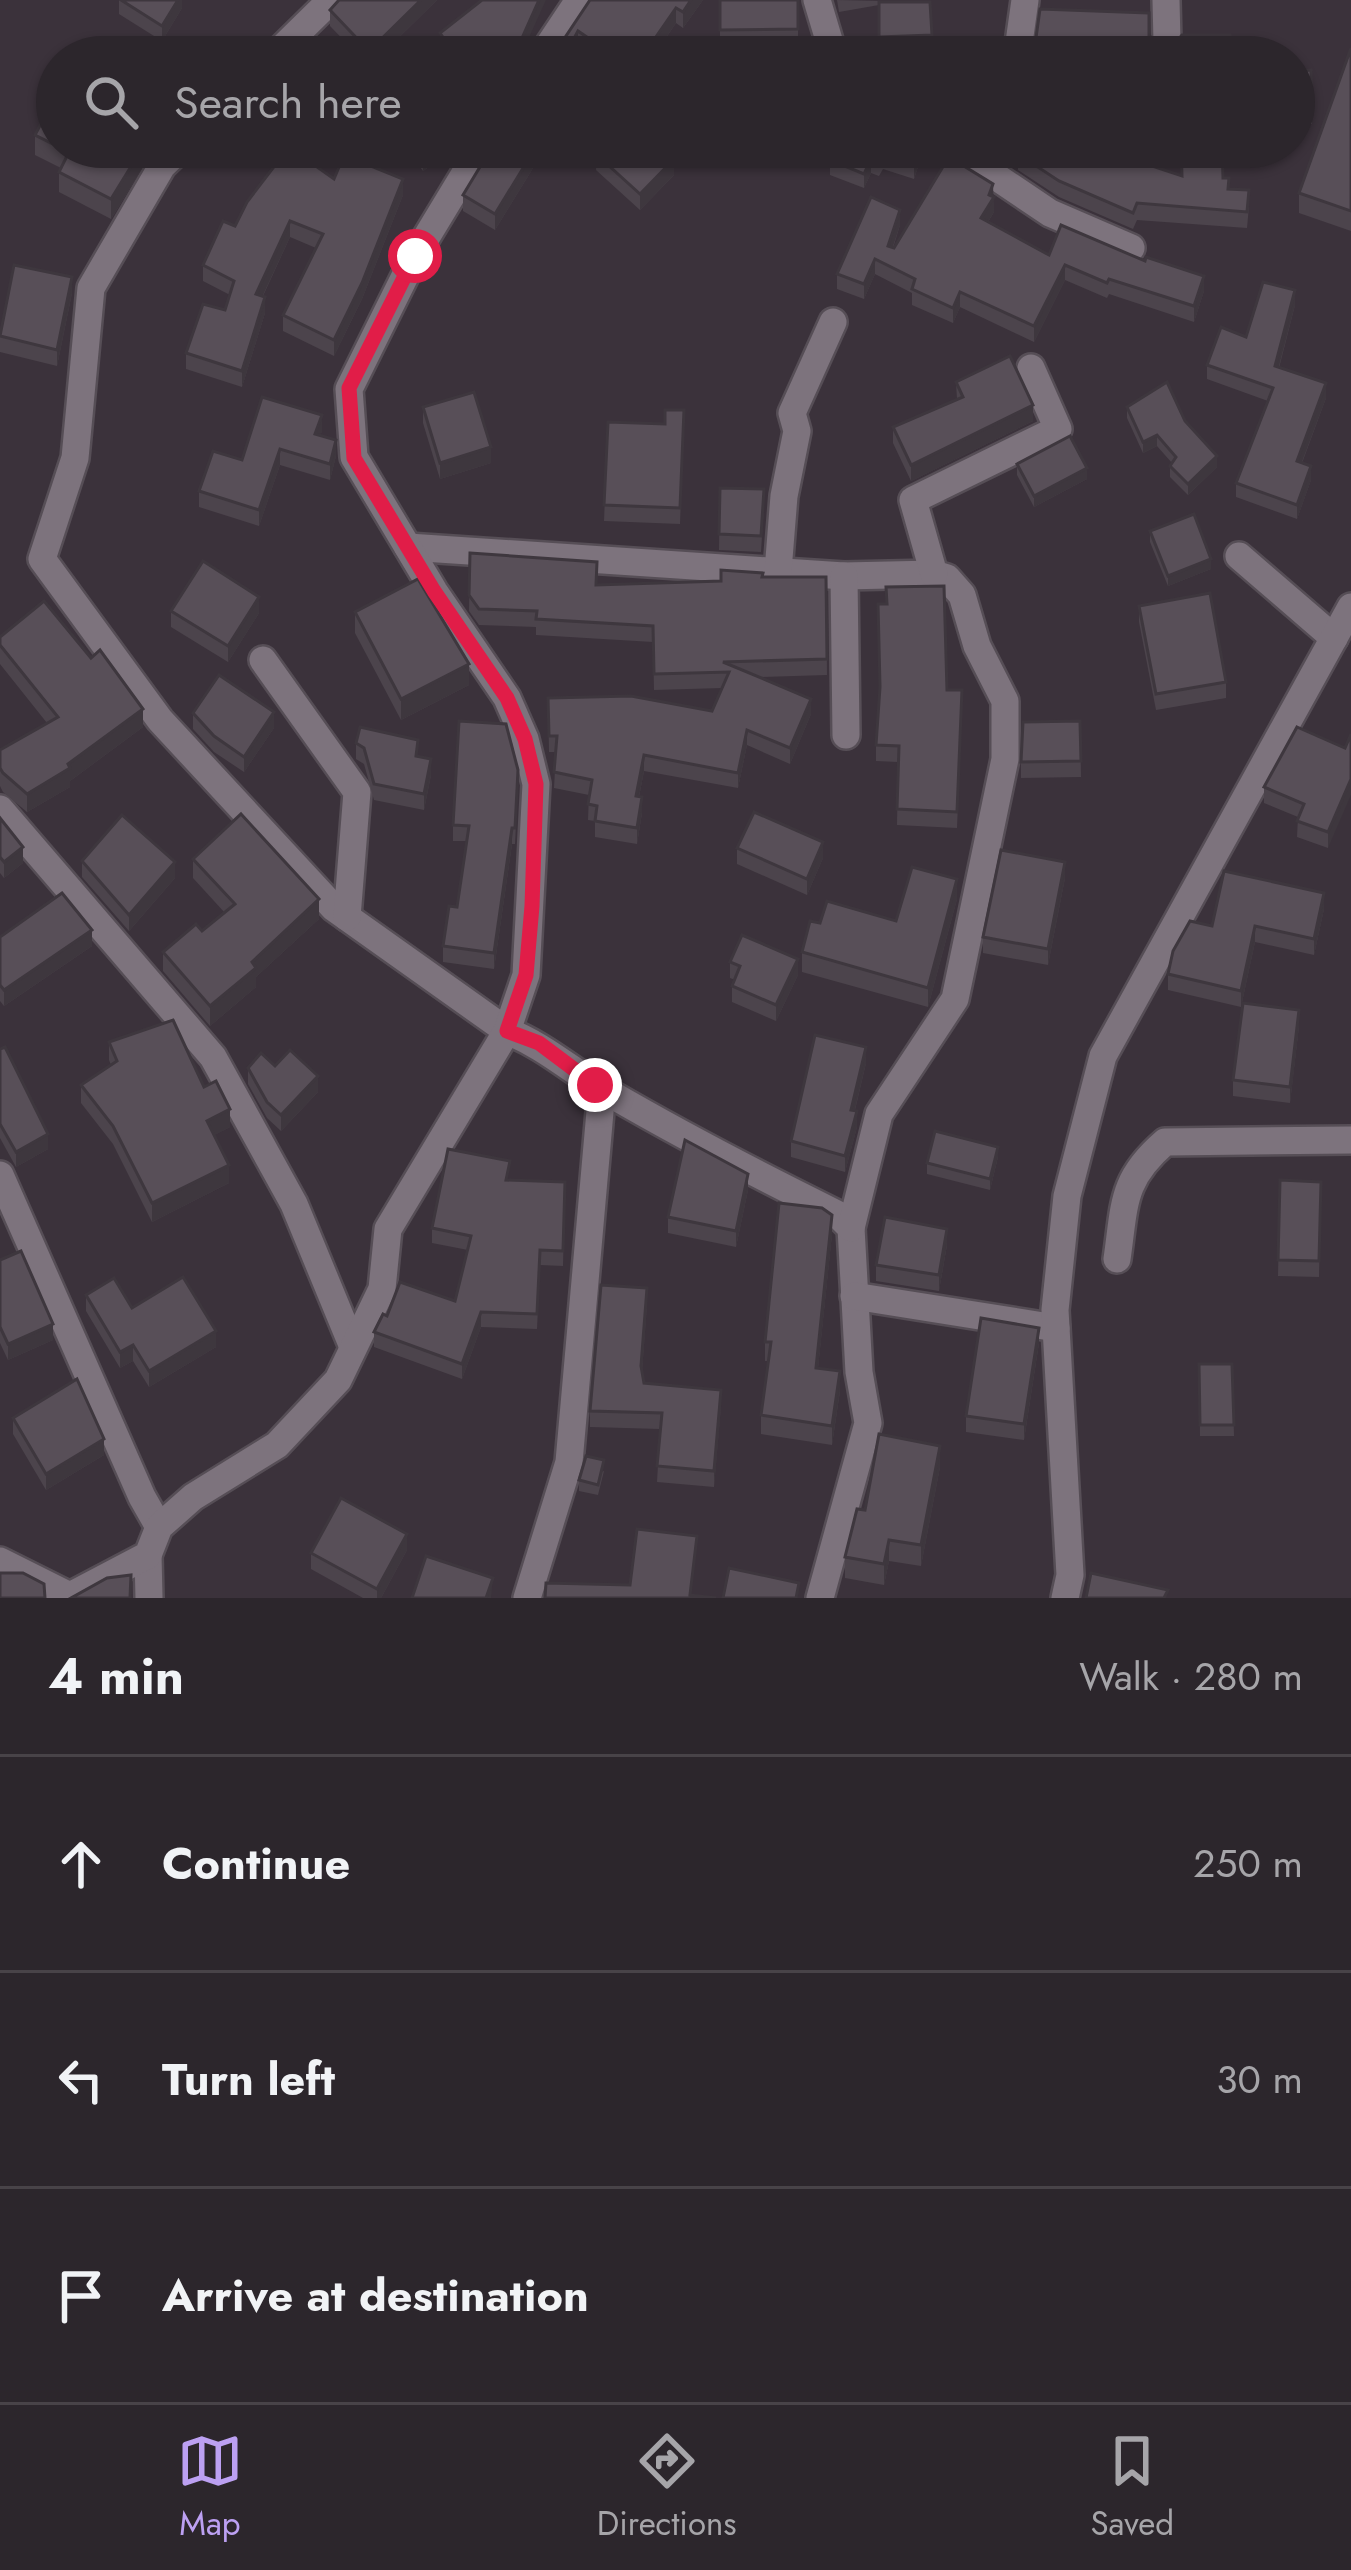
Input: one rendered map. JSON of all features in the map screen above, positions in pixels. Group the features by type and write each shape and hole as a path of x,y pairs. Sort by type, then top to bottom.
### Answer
{"street":[{"path":"295,36 332,0"},
{"path":"555,36 579,0"},
{"path":"817,0 828,36"},
{"path":"1020,36 1025,0"},
{"path":"1166,0 1167,36"},
{"path":"162,168 91,288 75,458 42,559 160,720 334,908 507,1031 539,1043 602,1089 837,1214 851,1228"},
{"path":"149,1598 148,1555 159,1527 194,1497 277,1445 338,1380 382,1289 388,1229 507,1031 526,975 536,784 525,739 507,698 354,458 349,388 415,256 468,168"},
{"path":"983,168 1050,213 1131,248"},
{"path":"778,571 784,496 797,431 792,413 833,322"},
{"path":"934,574 913,500 1058,429 1031,368"},
{"path":"408,548 844,576 934,574 947,578 962,595 977,646 1005,701 1005,759 955,999 879,1114 851,1228 859,1372 868,1423 820,1598"},
{"path":"1239,556 1334,638"},
{"path":"844,576 846,735"},
{"path":"1065,1598 1070,1575 1056,1328 1067,1196 1103,1056 1351,607"},
{"path":"263,660 357,793 347,917"},
{"path":"0,809 213,1057 294,1204 353,1347"},
{"path":"527,1598 569,1462 602,1089"},
{"path":"1117,1258 1132,1179 1139,1164 1165,1142 1351,1140"},
{"path":"0,1175 159,1527"},
{"path":"854,1296 1056,1328"},
{"path":"0,1561 70,1596 148,1555"}],"building":[{"path":"121,0 178,0 162,26"},
{"path":"339,0 421,0 384,36 355,36 330,10"},
{"path":"482,0 539,0 523,36 440,33"},
{"path":"590,0 691,0 683,12 676,8 657,36 585,36 578,31 566,36"},
{"path":"720,0 798,0 798,29 720,30"},
{"path":"879,2 930,2 932,35 879,36"},
{"path":"1040,9 1149,13 1149,36 1036,36"},
{"path":"1351,48 1351,211 1299,193 1308,168 1315,168 1315,148"},
{"path":"61,168 130,168 111,199 59,172"},
{"path":"273,168 319,168 334,179 339,168 376,168 403,179 334,340 283,315 323,234 290,221 256,294 265,297 242,371 186,353 203,304 225,310 234,281 203,265 223,221 235,226"},
{"path":"479,168 523,168 495,214 463,195"},
{"path":"611,168 665,168 640,194"},
{"path":"942,168 967,168 993,184 989,195 994,197 981,218 1049,255 1061,225 1145,261 1146,257 1204,276 1194,306 1109,279 1107,283 1065,265 1034,326 960,292 953,308 912,289 915,279 875,259 864,284 837,274 871,197 900,210 888,246 894,248"},
{"path":"1039,168 1158,168 1182,176 1182,168 1223,168 1223,178 1229,178 1228,189 1249,190 1247,212 1137,203 1133,213"},
{"path":"14,265 72,277 57,350 0,336"},
{"path":"1263,282 1295,290 1275,366 1326,383 1297,461 1311,466 1297,505 1236,483 1273,388 1207,365 1221,327 1246,337"},
{"path":"1010,356 1033,405 911,465 893,427 963,397 956,382"},
{"path":"1167,382 1185,421 1217,456 1188,484 1170,466 1176,457 1157,435 1143,442 1127,407"},
{"path":"474,392 491,447 440,463 423,407"},
{"path":"262,397 322,415 315,434 336,440 330,464 280,449 259,510 199,491 213,451 242,460"},
{"path":"665,410 684,410 680,508 604,505 608,422 665,424"},
{"path":"1070,436 1087,468 1034,496 1017,464"},
{"path":"720,488 764,489 761,536 719,534"},
{"path":"1194,514 1211,559 1168,576 1150,531"},
{"path":"470,553 597,562 596,585 721,581 721,570 763,573 762,577 826,577 827,659 723,662 811,699 790,748 747,730 738,773 644,755 636,796 642,797 637,828 595,821 597,806 588,804 592,780 554,772 557,736 549,736 548,698 631,696 712,711 729,672 654,674 653,626 536,619 537,611 479,609 469,595"},
{"path":"203,561 259,597 228,646 171,611"},
{"path":"418,579 469,664 401,699 355,612"},
{"path":"944,586 947,690 962,690 957,812 897,809 899,746 876,745 878,604 887,604 886,587"},
{"path":"1210,593 1226,682 1156,694 1139,606"},
{"path":"44,601 91,658 100,650 143,709 68,764 70,768 27,794 3,773 0,750 58,717 0,645 0,637"},
{"path":"219,675 274,712 244,757 214,736 193,713"},
{"path":"459,721 506,724 518,770 515,828 494,953 443,946 449,906 457,907 469,826 453,825"},
{"path":"1080,721 1081,761 1021,762 1023,722"},
{"path":"360,727 418,740 416,756 431,759 424,794 374,784 364,748 356,743"},
{"path":"1297,727 1345,748 1351,734 1351,779 1328,832 1297,821 1304,804 1264,787"},
{"path":"754,812 823,842 807,879 737,848"},
{"path":"241,814 319,899 252,962 256,968 210,1006 163,952 196,924 202,931 235,904 193,859"},
{"path":"122,815 175,862 129,915 82,861"},
{"path":"0,818 23,847 4,862 0,857"},
{"path":"1001,850 1065,862 1048,949 983,937"},
{"path":"912,867 957,879 928,988 802,952 810,921 820,923 827,901 896,921"},
{"path":"1224,871 1324,893 1314,939 1255,926 1241,991 1168,974 1173,951 1190,921 1212,926"},
{"path":"62,893 92,930 4,990 0,985 0,937"},
{"path":"742,935 798,959 776,1005 732,986 740,966 730,962"},
{"path":"1243,1003 1299,1010 1290,1087 1233,1080"},
{"path":"173,1020 204,1087 216,1081 230,1109 207,1121 229,1165 152,1203 113,1126 81,1085 117,1061 109,1042"},
{"path":"815,1035 866,1047 845,1156 791,1141"},
{"path":"5,1047 48,1134 16,1152 0,1124 0,1049"},
{"path":"290,1050 318,1076 281,1115 267,1102 248,1068 261,1053 275,1066"},
{"path":"935,1131 998,1147 990,1179 927,1163"},
{"path":"685,1140 748,1174 736,1231 668,1217"},
{"path":"448,1149 510,1161 506,1180 565,1182 563,1251 540,1250 537,1314 481,1312 462,1364 374,1332 383,1314 387,1316 400,1282 455,1301 471,1236 432,1228"},
{"path":"1280,1180 1321,1182 1319,1261 1278,1260"},
{"path":"779,1203 822,1208 832,1215 816,1368 840,1371 832,1426 761,1415 771,1342 765,1342"},
{"path":"885,1217 947,1229 939,1275 876,1265"},
{"path":"21,1251 53,1324 8,1344 0,1327 0,1260"},
{"path":"183,1277 216,1331 149,1371 133,1345 120,1352 86,1295 114,1278 132,1308"},
{"path":"601,1285 647,1288 644,1383 721,1390 714,1471 657,1466 662,1413 590,1411"},
{"path":"981,1318 1039,1328 1024,1424 966,1416"},
{"path":"1199,1364 1232,1364 1234,1425 1200,1425"},
{"path":"77,1379 104,1439 46,1474 13,1418"},
{"path":"879,1434 940,1446 921,1545 889,1540 884,1564 845,1557 857,1509 865,1510"},
{"path":"586,1456 604,1460 598,1485 579,1480"},
{"path":"341,1498 407,1534 377,1589 311,1553"},
{"path":"637,1529 697,1536 690,1595 716,1598 545,1598 546,1583 630,1585"},
{"path":"426,1556 493,1578 486,1598 412,1598"},
{"path":"729,1568 799,1583 796,1598 723,1598"},
{"path":"0,1573 23,1573 44,1584 45,1598 0,1598"},
{"path":"1091,1573 1168,1590 1164,1598 1086,1598"},
{"path":"131,1575 130,1598 71,1598 107,1578"}],"route":[{"path":"415,256 349,388 354,458 434,591 507,698 525,739 536,784 532,906 526,975 507,1031 539,1043 595,1085"}]}
